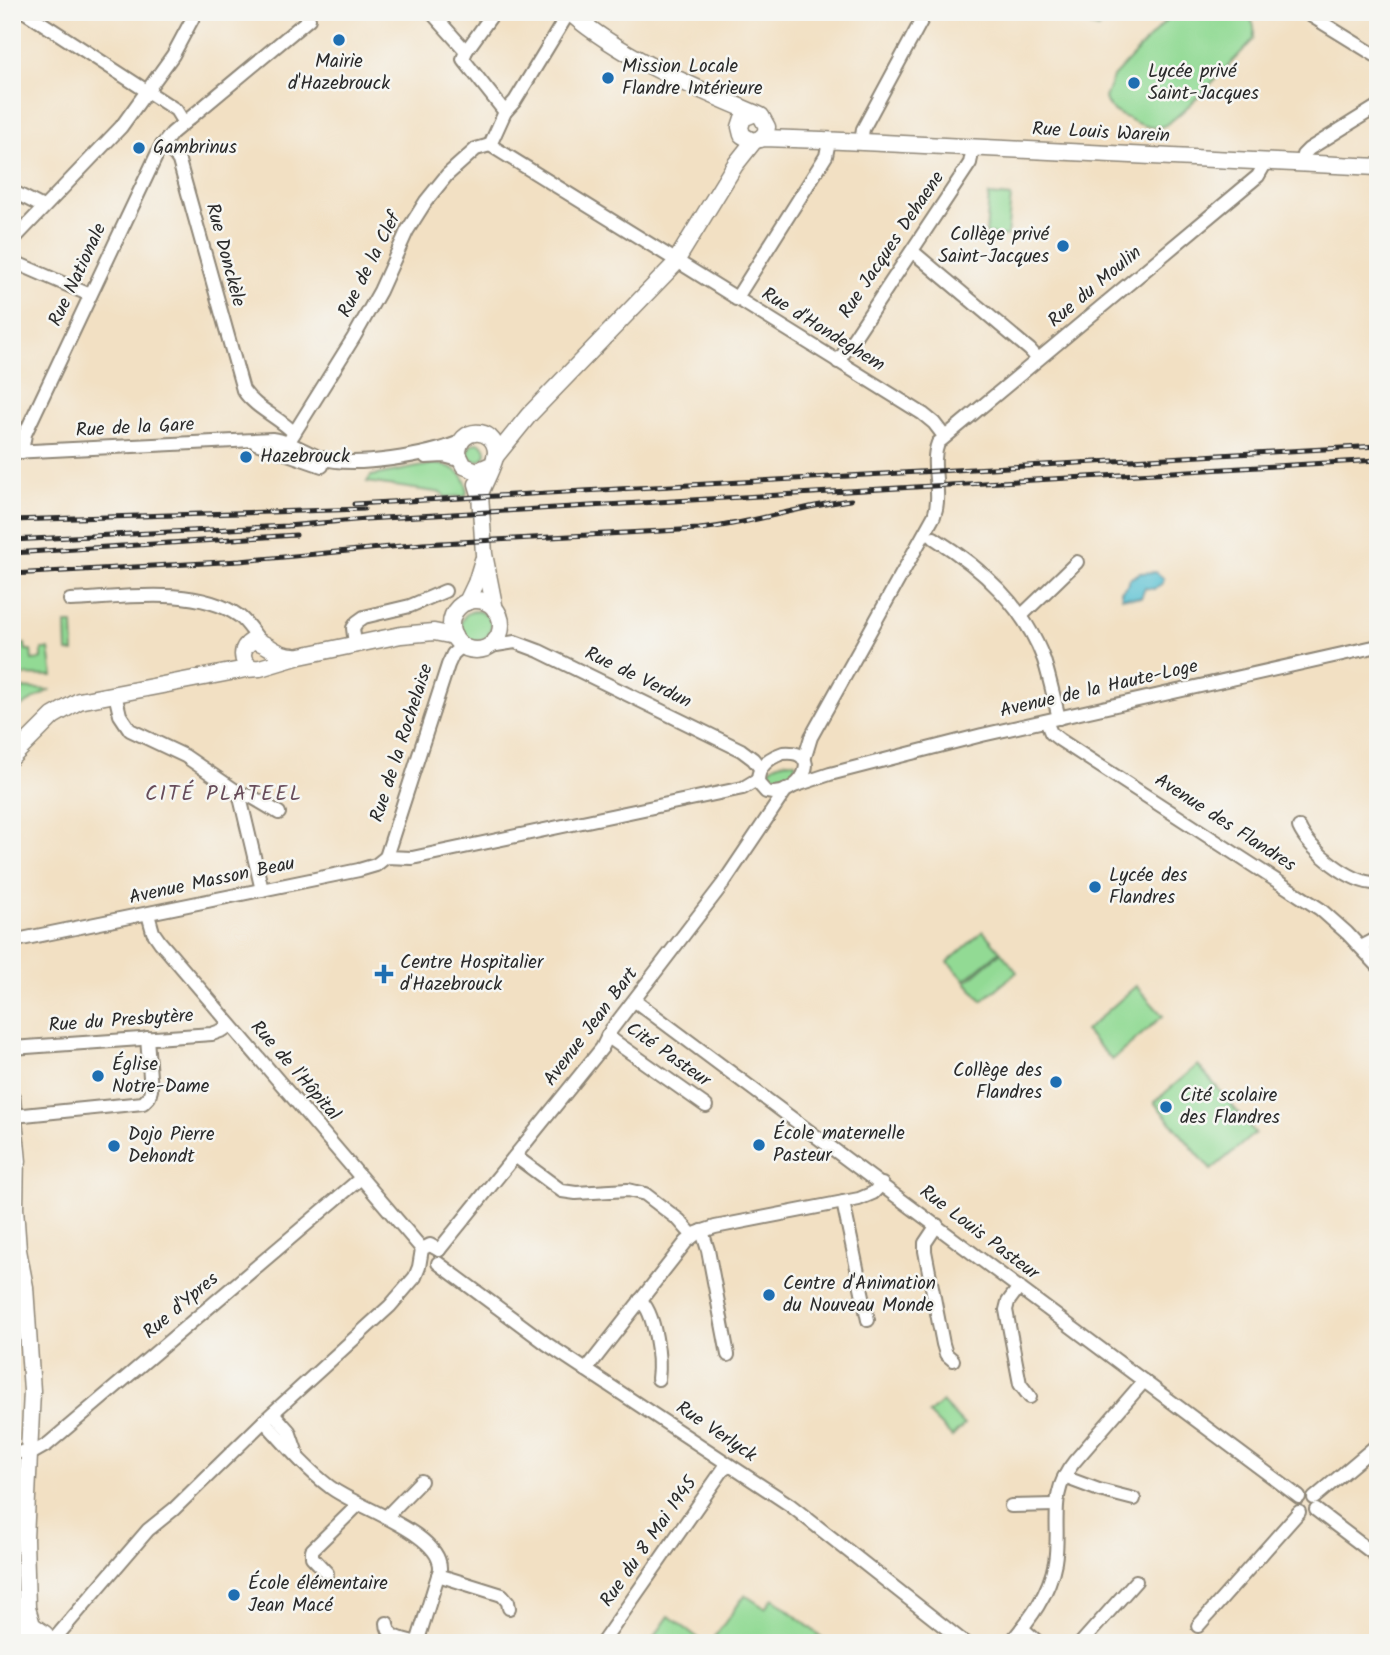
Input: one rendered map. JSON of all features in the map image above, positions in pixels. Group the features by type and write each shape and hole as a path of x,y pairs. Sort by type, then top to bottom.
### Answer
{"main road":[{"name":"Rue Louis Warein","path":"569,12 613,46 714,98 752,129 861,143 1378,167"},
{"path":"465,465 482,471 493,461 529,415 591,349 621,310 673,258 752,129"},
{"path":"12,757 61,710 83,700 115,694 256,654 299,656 401,635 434,632 476,650 490,646 498,636 500,627 484,554 480,494 457,452 460,442 473,433 488,436 506,430 529,415"},
{"path":"480,494 493,461 495,446 488,436"},
{"path":"458,641 451,625 477,583 484,554"},
{"path":"401,635 434,624 461,607 484,602 495,610"},
{"path":"12,745 54,708 73,697 113,687 228,668 256,654"},
{"path":"12,1098 26,1233 25,1287 32,1399 18,1525 24,1641"},
{"path":"25,1452 27,1599 30,1621 48,1636"},
{"path":"24,1641 28,1633 48,1636"}],"street":[{"path":"25,12 176,110 184,123"},
{"path":"12,241 116,134 177,48 196,12"},
{"path":"431,12 466,51"},
{"path":"494,12 463,57 465,64 505,112"},
{"path":"490,145 505,112 569,12"},
{"path":"861,143 863,129 926,12"},
{"path":"1305,12 1378,57"},
{"name":"Rue Nationale","path":"17,452 162,145 184,123 309,19"},
{"path":"1301,164 1303,155 1309,149 1378,106"},
{"path":"736,299 826,156 826,140"},
{"name":"Rue Donckèle","path":"162,145 179,161 240,382 247,396 285,424 288,442"},
{"name":"Rue d'Hondeghem","path":"490,145 923,414 944,436"},
{"name":"Rue de la Clef","path":"288,442 354,337 380,291 407,231 426,201 447,175 476,149 490,145"},
{"name":"Rue Jacques Dehaene","path":"838,362 970,163 973,148"},
{"name":"Rue du Moulin","path":"944,436 1261,173 1266,162"},
{"path":"12,191 43,207"},
{"path":"912,251 1038,359"},
{"path":"12,261 90,295"},
{"path":"764,791 776,793 790,788 803,777 811,737 934,516 937,501 935,449 944,436"},
{"name":"Rue de la Gare","path":"17,452 272,439 288,442"},
{"path":"288,442 322,458 356,463 418,453 460,442"},
{"path":"288,442 319,465 346,470 435,456 465,465"},
{"path":"934,538 972,564 1021,616 1044,660 1052,719"},
{"path":"1021,616 1077,562"},
{"path":"355,644 353,628 360,620 415,604 445,591"},
{"path":"70,600 161,596 200,601 226,610 256,654"},
{"name":"Rue de la Rochelaise","path":"386,857 447,665 458,641"},
{"name":"Rue de Verdun","path":"490,646 514,642 539,651 741,750 753,758 759,774"},
{"name":"Avenue de la Haute-Loge","path":"790,788 830,774 1052,719 1378,646"},
{"path":"115,694 120,715 131,730 186,755 239,793 279,813"},
{"name":"Avenue des Flandres","path":"1052,719 1056,737 1316,906 1335,921 1378,966"},
{"path":"765,820 768,803 759,785 759,774 771,757 787,753 811,737"},
{"path":"787,753 797,754 814,772 830,774"},
{"name":"Avenue Masson Beau","path":"12,941 370,867 379,864 386,857 417,857 743,788 759,774"},
{"name":"Avenue Jean Bart","path":"48,1636 105,1579 148,1530 174,1509 269,1417 384,1312 405,1289 602,1048 607,1036 722,885 765,820 790,788"},
{"path":"239,793 262,890"},
{"path":"1299,827 1313,848 1343,870 1358,880 1378,883"},
{"path":"393,836 405,852 417,857"},
{"name":"Rue de l'Hôpital","path":"148,914 158,939 430,1257"},
{"path":"1360,947 1378,938"},
{"name":"Rue Louis Pasteur","path":"635,1001 1299,1497"},
{"name":"Rue du Presbytère","path":"12,1048 212,1034 230,1025"},
{"name":"Cité Pasteur","path":"607,1036 706,1106"},
{"path":"14,1116 143,1103 151,1094 147,1038"},
{"path":"515,1156 562,1191 576,1193 628,1190 645,1194 697,1234 708,1247 728,1355"},
{"name":"Rue d'Ypres","path":"25,1452 37,1451 48,1444 361,1178"},
{"path":"586,1370 640,1300 697,1234 869,1196 882,1184"},
{"path":"843,1202 869,1320"},
{"path":"937,1225 925,1243 925,1251 944,1349 953,1360"},
{"name":"Rue Verlyck","path":"430,1257 531,1333 667,1421 805,1516 965,1643"},
{"path":"1019,1287 1008,1302 1006,1310 1020,1384 1030,1397"},
{"path":"640,1300 649,1310 659,1357 658,1379"},
{"path":"1010,1643 1041,1602 1053,1571 1056,1505 1064,1477 1144,1381"},
{"path":"269,1417 289,1431 298,1458 331,1488 417,1535 435,1551 440,1562 438,1575 417,1643 391,1634 387,1622"},
{"path":"1299,1512 1308,1515 1315,1504 1378,1444"},
{"name":"Rue du 8 Mai 1945","path":"602,1643 727,1464"},
{"path":"1064,1477 1134,1499"},
{"path":"386,1517 421,1480"},
{"path":"1299,1512 1296,1504 1299,1497 1308,1494 1315,1504 1378,1557"},
{"path":"327,1573 312,1557 311,1551 358,1505"},
{"path":"1010,1506 1056,1505"},
{"path":"1198,1626 1299,1512"},
{"path":"438,1575 502,1595 509,1608"},
{"path":"1081,1643 1136,1581"},
{"path":"1022,1628 1039,1643"}],"green space":[{"path":"1082,12 1106,12 1098,29 1078,19"},
{"path":"1174,12 1244,12 1253,24 1253,40 1171,121 1159,127 1145,126 1113,111 1105,98 1113,77"},
{"path":"989,195 1011,197 1007,236 986,234"},
{"path":"473,443 481,443 486,452 484,459 473,461 468,456 468,448"},
{"path":"434,464 448,466 459,472 466,482 466,496 445,497 442,493 367,482 371,476"},
{"path":"476,611 487,615 491,626 487,637 476,641 465,637 461,626 465,615"},
{"path":"66,624 73,624 74,652 67,652"},
{"path":"25,644 26,650 31,650 32,660 42,659 42,649 49,649 53,676 12,675 12,651 14,660 20,660 19,645"},
{"path":"20,688 49,690 12,712 12,693"},
{"path":"788,761 795,762 797,773 780,785 767,783 769,770"},
{"path":"983,931 1000,951 965,980 948,962"},
{"path":"1001,952 1017,972 982,1001 966,982"},
{"path":"1136,986 1163,1016 1112,1060 1085,1031"},
{"path":"1198,1065 1255,1133 1211,1170 1154,1102"},
{"path":"942,1402 964,1425 952,1437 929,1414"},
{"path":"745,1595 765,1608 773,1598 824,1639 822,1643 710,1643"},
{"path":"669,1616 705,1643 650,1643"}],"water":[{"path":"1156,572 1164,579 1162,585 1154,589 1145,588 1141,598 1122,597 1121,591 1129,583 1129,579 1140,573"}],"railway":[{"path":"354,504 1378,446"},
{"path":"12,540 287,526 366,519 1378,460"},
{"path":"12,574 240,561 423,544 699,529 851,500"},
{"path":"12,520 364,509"},
{"path":"12,553 296,535"}],"place":[{"name":"Mairie d'Hazebrouck","path":"339,40"},
{"name":"Mission Locale Flandre Intérieure","path":"608,78"},
{"name":"Lycée privé Saint-Jacques","path":"1134,83"},
{"name":"Gambrinus","path":"139,148"},
{"name":"Collège privé Saint-Jacques","path":"1063,246"},
{"name":"Hazebrouck","path":"246,457"},
{"name":"Lycée des Flandres","path":"1095,887"},
{"name":"Centre Hospitalier d'Hazebrouck","path":"384,974"},
{"name":"Église Notre-Dame","path":"98,1076"},
{"name":"Collège des Flandres","path":"1056,1082"},
{"name":"Cité scolaire des Flandres","path":"1166,1107"},
{"name":"École maternelle Pasteur","path":"759,1145"},
{"name":"Dojo Pierre Dehondt","path":"114,1146"},
{"name":"Centre d'Animation du Nouveau Monde","path":"769,1295"},
{"name":"École élémentaire Jean Macé","path":"234,1595"}],"district":[{"name":"CITÉ PLATEEL","path":"224,794"}]}
